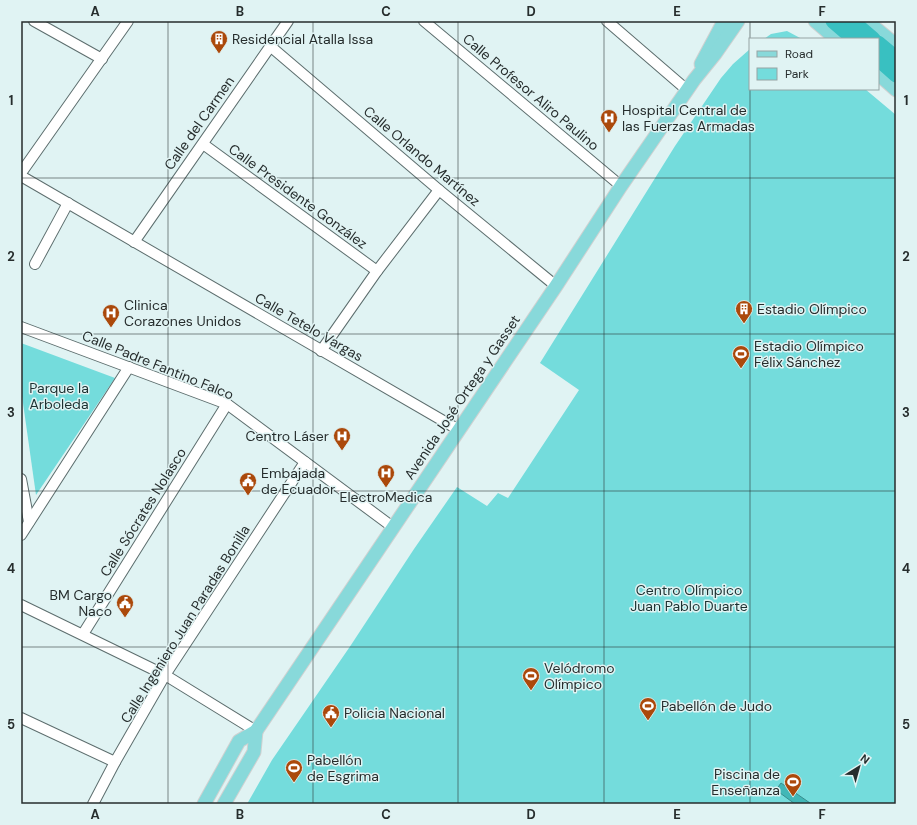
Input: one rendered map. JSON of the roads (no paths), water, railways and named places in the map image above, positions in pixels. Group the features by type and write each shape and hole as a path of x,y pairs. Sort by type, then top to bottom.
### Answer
{"highway":[{"path":"833,21 853,38"},
{"path":"852,21 872,38"},
{"path":"879,44 896,58"},
{"path":"879,60 896,75"}],"main road":[{"name":"Avenida José Ortega y Gasset","path":"204,804 239,741 256,731 394,528 621,186 690,85 715,54 738,21"},
{"path":"715,54 727,40 748,21"},
{"path":"816,21 835,38"},
{"path":"823,21 835,30 839,38"},
{"path":"867,21 896,45"},
{"name":"Avenida José Ortega y Gasset","path":"690,85 723,22"},
{"path":"879,75 896,90"},
{"name":"Avenida José Ortega y Gasset","path":"224,804 254,752 256,731"}],"street":[{"path":"34,21 102,59"},
{"path":"21,174 128,21"},
{"name":"Calle del Carmen","path":"134,242 288,21"},
{"name":"Calle Profesor Aliro Paulino","path":"424,21 621,186"},
{"path":"607,21 690,85"},
{"name":"Calle Orlando Martínez","path":"270,46 439,190 556,286"},
{"name":"Calle Presidente González","path":"203,144 377,271"},
{"name":"Calle Tetelo Vargas","path":"21,174 134,242 459,430"},
{"path":"321,351 377,271 439,190"},
{"path":"35,264 68,203"},
{"name":"Calle Padre Fantino Falco","path":"21,327 226,404 394,528"},
{"path":"21,535 129,367"},
{"name":"Calle Sócrates Nolasco","path":"83,634 226,404"},
{"name":"Calle Ingeniero Juan Paradas Bonilla","path":"93,804 115,762 165,675 305,462"},
{"path":"21,479 29,522"},
{"path":"21,605 165,675 256,731"},
{"path":"21,718 115,762"}],"place":[{"name":"Residencial Atalla Issa","path":"219,54"},
{"name":"Hospital Central de las Fuerzas Armadas","path":"609,133"},
{"name":"Estadio Olímpico","path":"744,324"},
{"name":"Clinica Corazones Unidos","path":"111,328"},
{"name":"Estadio Olímpico Félix Sánchez","path":"741,369"},
{"name":"Centro Láser","path":"342,451"},
{"name":"ElectroMedica","path":"386,488"},
{"name":"Embajada de Ecuador","path":"248,496"},
{"name":"BM Cargo Naco","path":"125,618"},
{"name":"Velódromo Olímpico","path":"531,691"},
{"name":"Pabellón de Judo","path":"648,721"},
{"name":"Policia Nacional","path":"331,728"},
{"name":"Pabellón de Esgrima","path":"294,783"},
{"name":"Piscina de Enseñanza","path":"793,797"}],"park label":[{"name":"Parque la Arboleda","path":"59,396"},
{"name":"Centro Olímpico Juan Pablo Duarte","path":"689,598"}]}
